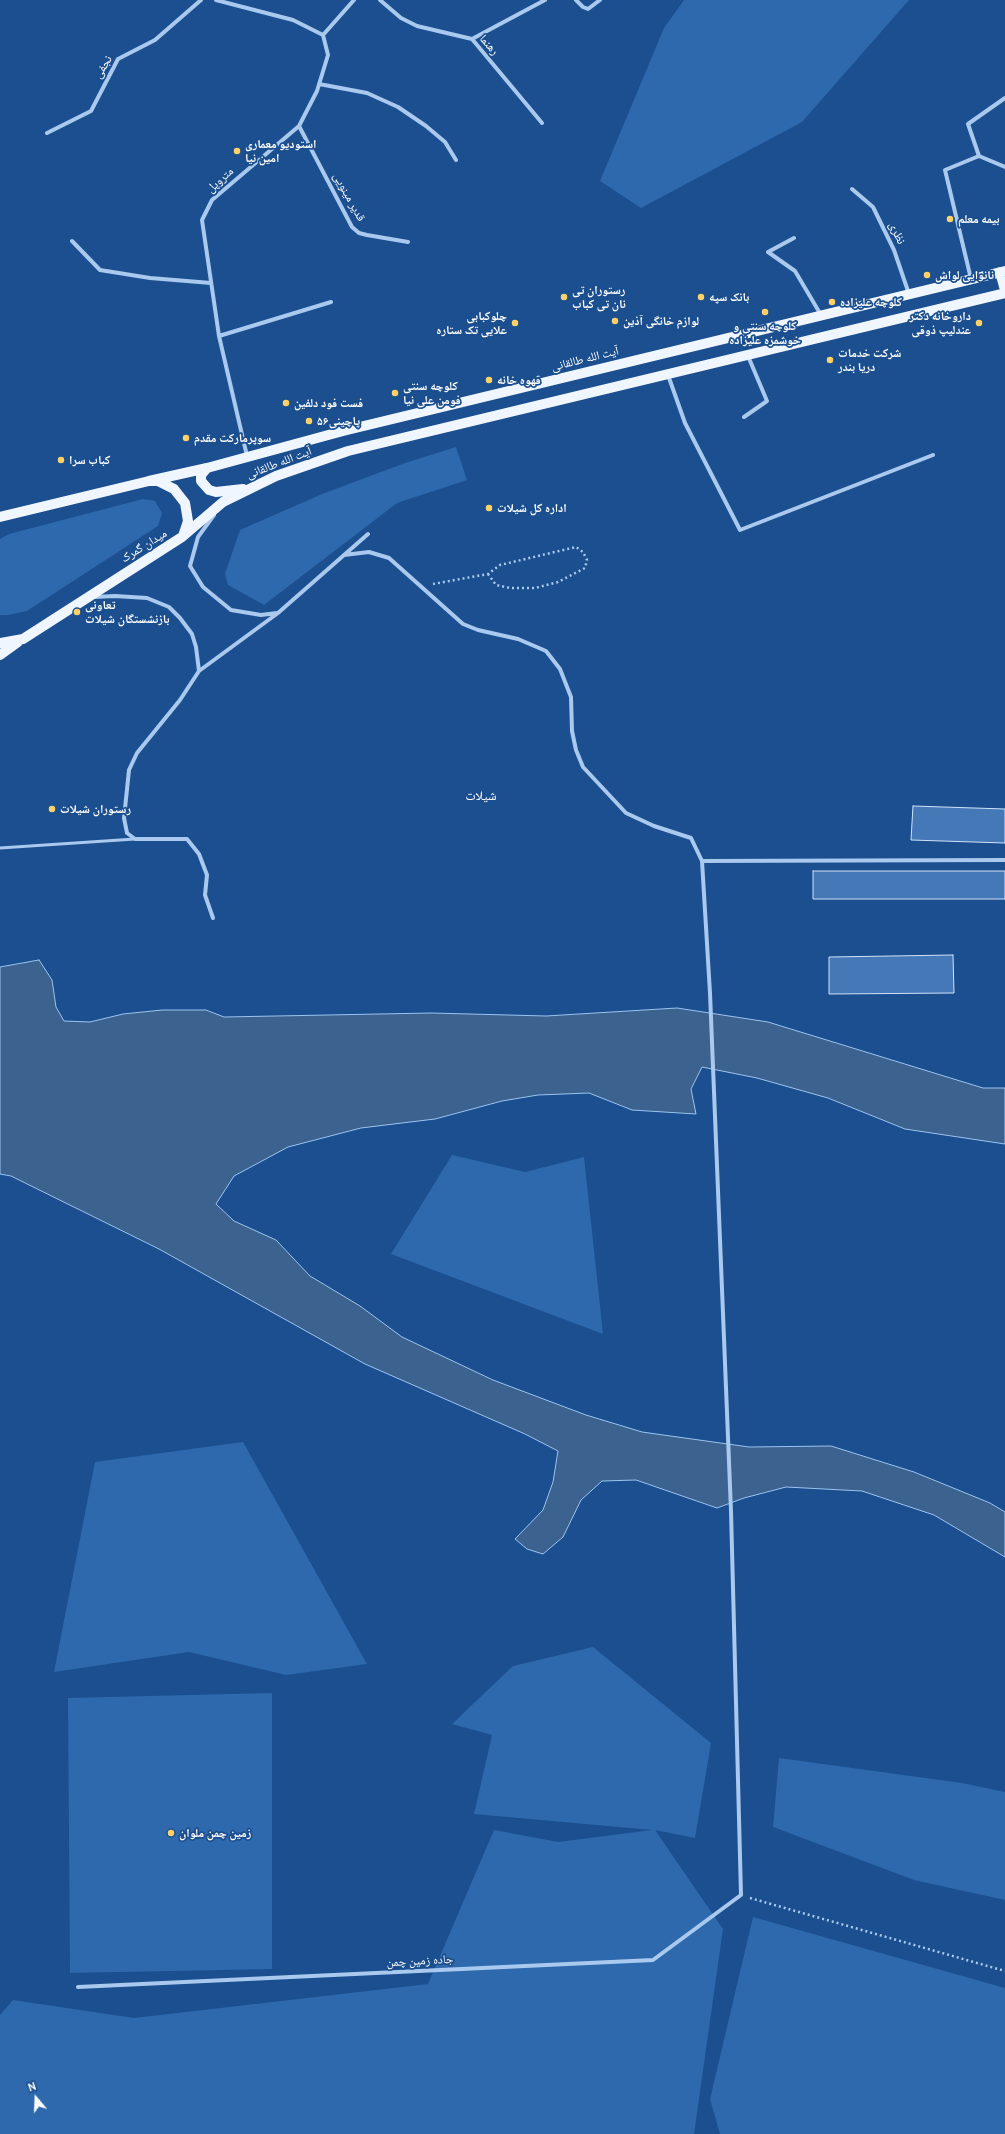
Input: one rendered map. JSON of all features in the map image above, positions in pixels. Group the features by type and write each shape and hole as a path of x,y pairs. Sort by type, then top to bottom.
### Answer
{"main road":[{"name":"آیت الله طالقانی","path":"149,481 1003,272"},
{"path":"1003,272 1005,290"},
{"name":"آیت الله طالقانی","path":"182,538 223,502 248,488 276,476 348,451 1005,294"},
{"path":"207,468 201,475 201,482 209,490 216,492 248,488"},
{"name":"میدان گمرک","path":"0,517 149,481 158,481 174,489 185,503 188,520 182,538 22,639 0,643"},
{"path":"0,655 22,639"}],"street":[{"name":"نجفی","path":"47,133 91,111 118,59 155,40 201,0"},
{"path":"216,0 293,20 323,35 354,0"},
{"name":"رهنما","path":"380,0 401,18 417,26 472,39 542,123"},
{"path":"472,39 545,0"},
{"path":"576,0 583,7 588,9 600,0"},
{"name":"متروپل","path":"247,456 219,336 202,220 212,200 300,126 319,84 328,55 323,35"},
{"path":"319,84 366,93 398,107 426,126 445,142 456,160"},
{"path":"979,156 968,124 1005,98"},
{"name":"قدیر مینویی","path":"300,126 352,227 359,233 408,242"},
{"path":"971,279 945,170 979,156 1005,167"},
{"name":"نظری","path":"852,189 873,207 894,250 909,294"},
{"path":"794,238 768,252 795,271 821,316"},
{"path":"72,241 100,270 150,278 211,283"},
{"path":"219,336 331,302"},
{"path":"744,417 767,400 748,355"},
{"path":"668,374 685,424 740,530 933,455"},
{"path":"223,502 198,537 190,566 203,587 231,610 261,615 278,613"},
{"path":"213,918 205,895 207,874 199,854 187,839 135,839 127,833 124,818 128,770 137,753 180,700 199,671 278,613 368,534"},
{"path":"344,555 369,552 389,558 463,624 478,630 518,640 546,651 560,669 571,697 572,731 576,750 582,767 626,813 654,826 691,838 702,861 714,1081 731,1511 741,1895"},
{"path":"88,597 115,596 147,598 169,607 180,618 192,634 196,647 199,671"},
{"path":"702,861 1005,860"},
{"name":"جاده زمین چمن","path":"78,1987 653,1960 741,1895"}],"lane":[{"path":"0,848 135,839"}],"path":[{"path":"421,586 488,574 500,565 576,547 583,552 587,560 585,568 558,582 535,588 510,588 496,585 488,574"},
{"path":"741,1895 1005,1971"}],"shaded area":[{"path":"684,0 909,0 802,122 641,208 600,181 664,28"},
{"path":"456,447 467,480 397,503 264,605 228,585 225,574 240,530 322,494 405,463"},
{"path":"143,499 155,501 162,513 158,526 27,611 0,615 0,539 9,534"},
{"path":"39,960 52,980 56,1007 64,1021 90,1022 123,1014 162,1010 206,1010 224,1017 431,1013 546,1016 677,1008 768,1022 983,1088 1005,1088 1005,1144 905,1129 828,1098 757,1078 702,1067 691,1089 696,1114 632,1110 589,1093 538,1095 502,1101 435,1119 361,1128 288,1147 234,1176 216,1204 234,1221 276,1240 310,1276 360,1306 402,1337 493,1380 586,1415 642,1432 749,1447 831,1446 914,1472 990,1503 1005,1512 1005,1557 934,1515 862,1491 786,1487 744,1498 717,1508 636,1480 602,1481 581,1500 563,1537 543,1554 527,1549 515,1539 543,1510 553,1482 558,1451 525,1434 365,1364 159,1249 11,1176 0,1174 0,967"},
{"path":"452,1155 525,1172 584,1157 603,1334 391,1254"},
{"path":"243,1442 367,1664 286,1675 189,1652 54,1672 95,1462"},
{"path":"593,1647 711,1743 695,1838 655,1830 723,1929 694,2134 0,2134 0,2015 13,2000 134,2018 428,1984 494,1830 558,1842 652,1830 474,1814 492,1735 452,1724 513,1666"},
{"name":"زمین چمن ملوان","path":"272,1693 272,1969 70,1973 68,1698"},
{"path":"779,1758 962,1783 1005,1792 1005,1900 914,1880 773,1827"},
{"path":"753,1917 1005,1988 1005,2134 720,2134 710,2099"}],"building":[{"path":"913,806 1005,809 1005,843 911,840"},
{"path":"813,871 1005,871 1005,899 813,899"},
{"path":"953,955 954,993 829,994 829,957"}],"place":[{"name":"استودیو معماری امین نیا","path":"237,151"},
{"name":"بیمه معلم","path":"950,219"},
{"name":"نانوایی لواش","path":"927,275"},
{"name":"رستوران تی نان تی کباب","path":"564,297"},
{"name":"بانک سپه","path":"701,297"},
{"name":"کلوچه علیزاده","path":"832,302"},
{"name":"کلوچه سنتی و خوشمزه علیزاده","path":"765,312"},
{"name":"لوازم خانگی آذین","path":"615,321"},
{"name":"چلوکبابی علایی تک ستاره","path":"515,323"},
{"name":"داروخانه دکتر عندلیپ ذوقی","path":"979,323"},
{"name":"شرکت خدمات دریا بندر","path":"830,360"},
{"name":"قهوه خانه","path":"489,380"},
{"name":"کلوچه سنتی فومن علی نیا","path":"395,393"},
{"name":"فست فود دلفین","path":"286,403"},
{"name":"پاچینی۵۶","path":"309,421"},
{"name":"سوپرمارکت مقدم","path":"186,438"},
{"name":"کباب سرا","path":"61,460"},
{"name":"اداره کل شیلات","path":"489,508"},
{"name":"تعاونی بازنشستگان شیلات","path":"77,612"},
{"name":"رستوران شیلات","path":"52,809"},
{"name":"زمین چمن ملوان","path":"171,1833"}],"district":[{"name":"شیلات","path":"481,796"}]}
